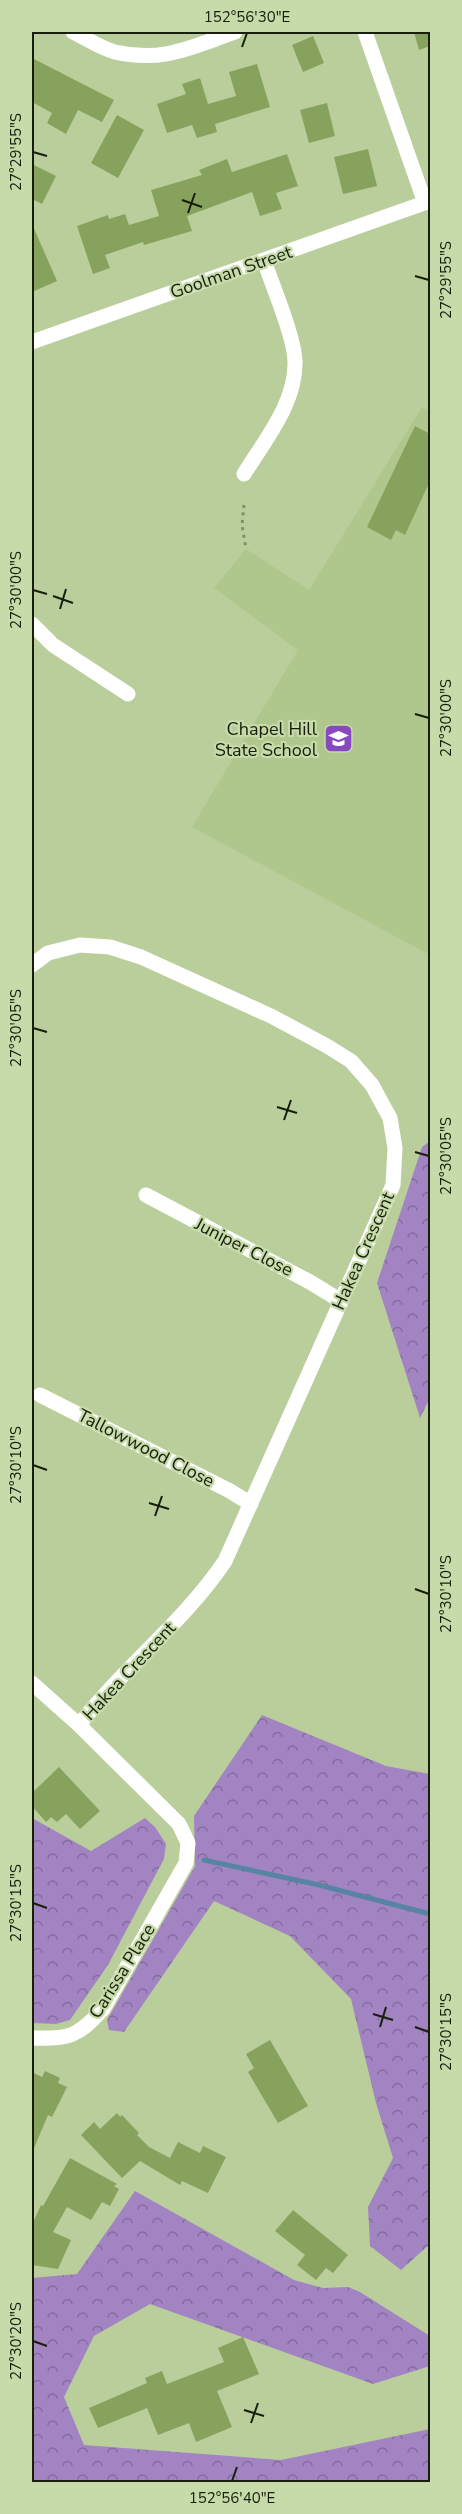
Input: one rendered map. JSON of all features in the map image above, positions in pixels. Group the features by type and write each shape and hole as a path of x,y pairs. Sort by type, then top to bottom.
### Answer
{"street":[{"path":"73,32 113,51 140,56 169,55 235,32"},
{"path":"365,32 428,202"},
{"name":"Goolman Street","path":"32,342 428,202"},
{"path":"244,474 282,414 292,388 296,361 264,260"},
{"path":"32,624 52,645 128,694"},
{"name":"Hakea Crescent","path":"32,965 48,953 80,945 110,947 141,957 271,1016 351,1061 372,1085 390,1118 395,1148 393,1185 225,1561 205,1591 100,1698 80,1725"},
{"name":"Juniper Close","path":"146,1195 310,1282 341,1301"},
{"name":"Tallowwood Close","path":"40,1395 230,1491 250,1504"},
{"path":"32,1683 80,1725"},
{"name":"Carissa Place","path":"32,2038 62,2039 84,2029 103,2009 186,1863 188,1843 179,1824 80,1725"}],"path":[{"path":"244,505 242,525 246,549"}],"shaded area":[{"name":"Chapel Hill State School","path":"422,407 430,411 430,955 192,827 298,650 214,588 246,549 309,590"}],"green space":[{"path":"430,1141 430,1398 420,1418 377,1283 422,1147"},
{"path":"262,1715 386,1766 430,1774 430,2244 401,2270 370,2246 368,2207 393,2158 376,2103 351,1999 290,1936 214,1901 124,2032 109,2030 107,2020 195,1866 194,1816"},
{"path":"32,1818 91,1851 145,1818 155,1827 166,1844 164,1859 108,1965 70,2020 56,2024 32,2023"},
{"path":"135,2191 294,2280 323,2288 348,2287 360,2292 430,2336 430,2366 373,2384 150,2304 94,2336 64,2397 84,2445 281,2460 430,2429 430,2482 32,2482 32,2278 77,2274"}],"building":[{"path":"414,32 430,32 430,46 419,50"},
{"path":"313,36 324,63 303,72 292,45"},
{"path":"32,58 114,100 102,122 78,110 66,134 47,123 52,113 32,102"},
{"path":"257,64 270,107 215,124 217,132 197,138 192,125 167,133 157,104 186,94 182,84 200,78 208,104 236,96 229,72"},
{"path":"327,103 335,136 309,143 300,110"},
{"path":"117,115 144,130 118,178 91,163"},
{"path":"368,149 377,186 343,194 334,157"},
{"path":"287,154 298,186 276,193 282,209 260,216 252,192 187,216 192,231 144,245 143,242 105,255 110,268 93,274 77,226 108,215 109,219 125,214 129,225 159,216 151,190 202,175 199,170 227,159 232,172"},
{"path":"32,164 56,176 42,204 32,199"},
{"path":"32,224 57,281 32,292"},
{"path":"415,426 430,434 430,481 405,535 396,530 391,540 367,527"},
{"path":"59,1767 100,1811 80,1829 66,1814 57,1822 51,1817 46,1822 32,1806 32,1793"},
{"path":"270,2040 308,2106 278,2123 248,2072 254,2068 246,2054"},
{"path":"45,2071 60,2078 58,2083 67,2087 52,2117 48,2115 32,2153 32,2072 42,2077"},
{"path":"117,2113 120,2117 122,2115 139,2133 137,2135 149,2147 170,2158 178,2142 200,2153 203,2146 226,2157 208,2193 182,2181 180,2185 140,2161 122,2178 81,2135 94,2122 100,2129"},
{"path":"70,2158 117,2184 114,2186 119,2189 110,2206 102,2202 91,2220 67,2207 53,2232 71,2240 58,2269 32,2265 32,2225 41,2205 43,2206"},
{"path":"293,2210 348,2255 333,2273 326,2268 316,2280 297,2265 305,2255 275,2231"},
{"path":"243,2337 259,2374 217,2391 232,2427 196,2442 189,2423 158,2435 147,2408 98,2428 89,2408 147,2383 145,2378 162,2371 167,2384 224,2362 218,2348"}],"waterway":[{"path":"204,1860 319,1885 430,1914"}],"place":[{"name":"Chapel Hill State School","path":"338,739"}]}
